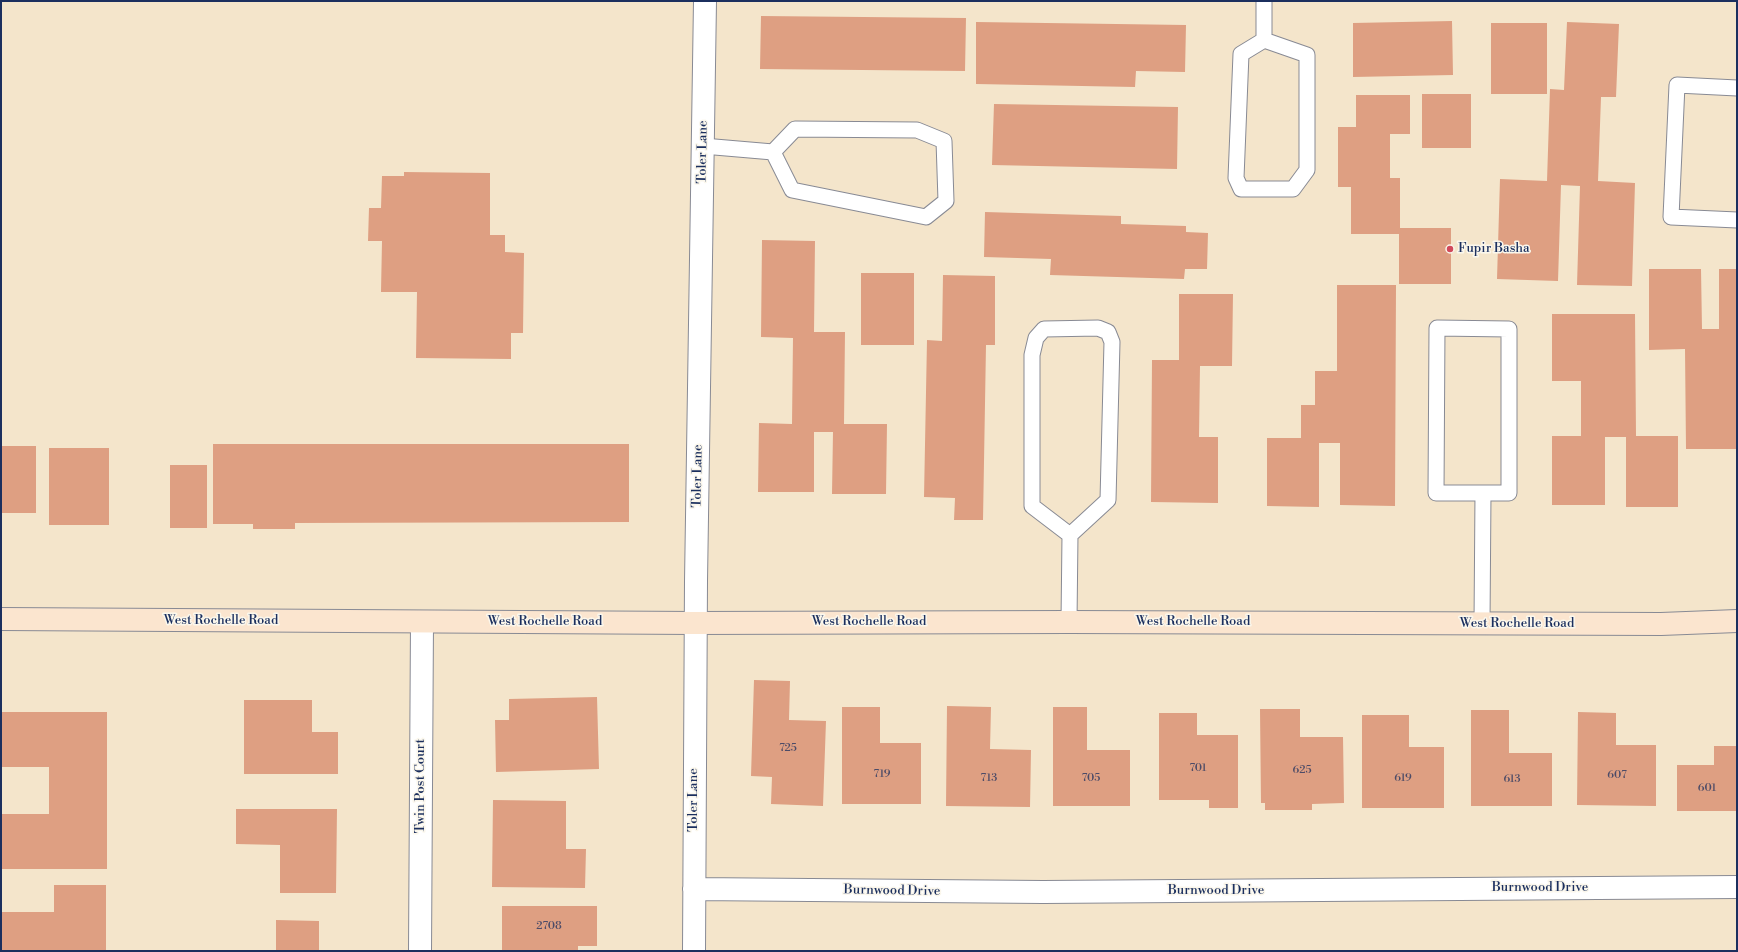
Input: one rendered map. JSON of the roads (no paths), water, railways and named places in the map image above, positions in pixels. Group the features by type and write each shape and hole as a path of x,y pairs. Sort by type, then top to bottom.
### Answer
{"main road":[{"name":"West Rochelle Road","path":"1,619 695,623 1069,622 1482,624 1661,624 1737,620"}],"street":[{"name":"Toler Lane","path":"694,951 695,623 706,1"},
{"name":"Twin Post Court","path":"420,951 422,622"},
{"name":"Burnwood Drive","path":"694,888 1043,892 1737,887"}],"lane":[{"path":"1264,1 1264,40"},
{"path":"1264,40 1308,55 1307,170 1293,189 1241,189 1236,178 1241,54 1264,40"},
{"path":"1737,88 1677,84 1671,217 1737,220"},
{"path":"795,129 917,130 944,140 946,201 926,217 792,190 773,152 795,129"},
{"path":"703,146 773,152"},
{"path":"1069,622 1070,535 1108,500 1112,342 1108,332 1098,328 1044,329 1036,338 1032,355 1032,506 1070,535"},
{"path":"1437,328 1510,329 1509,493 1483,493 1436,493 1437,328"},
{"path":"1482,624 1483,493"}],"place":[{"name":"Fupir Basha","path":"1450,249"}]}
